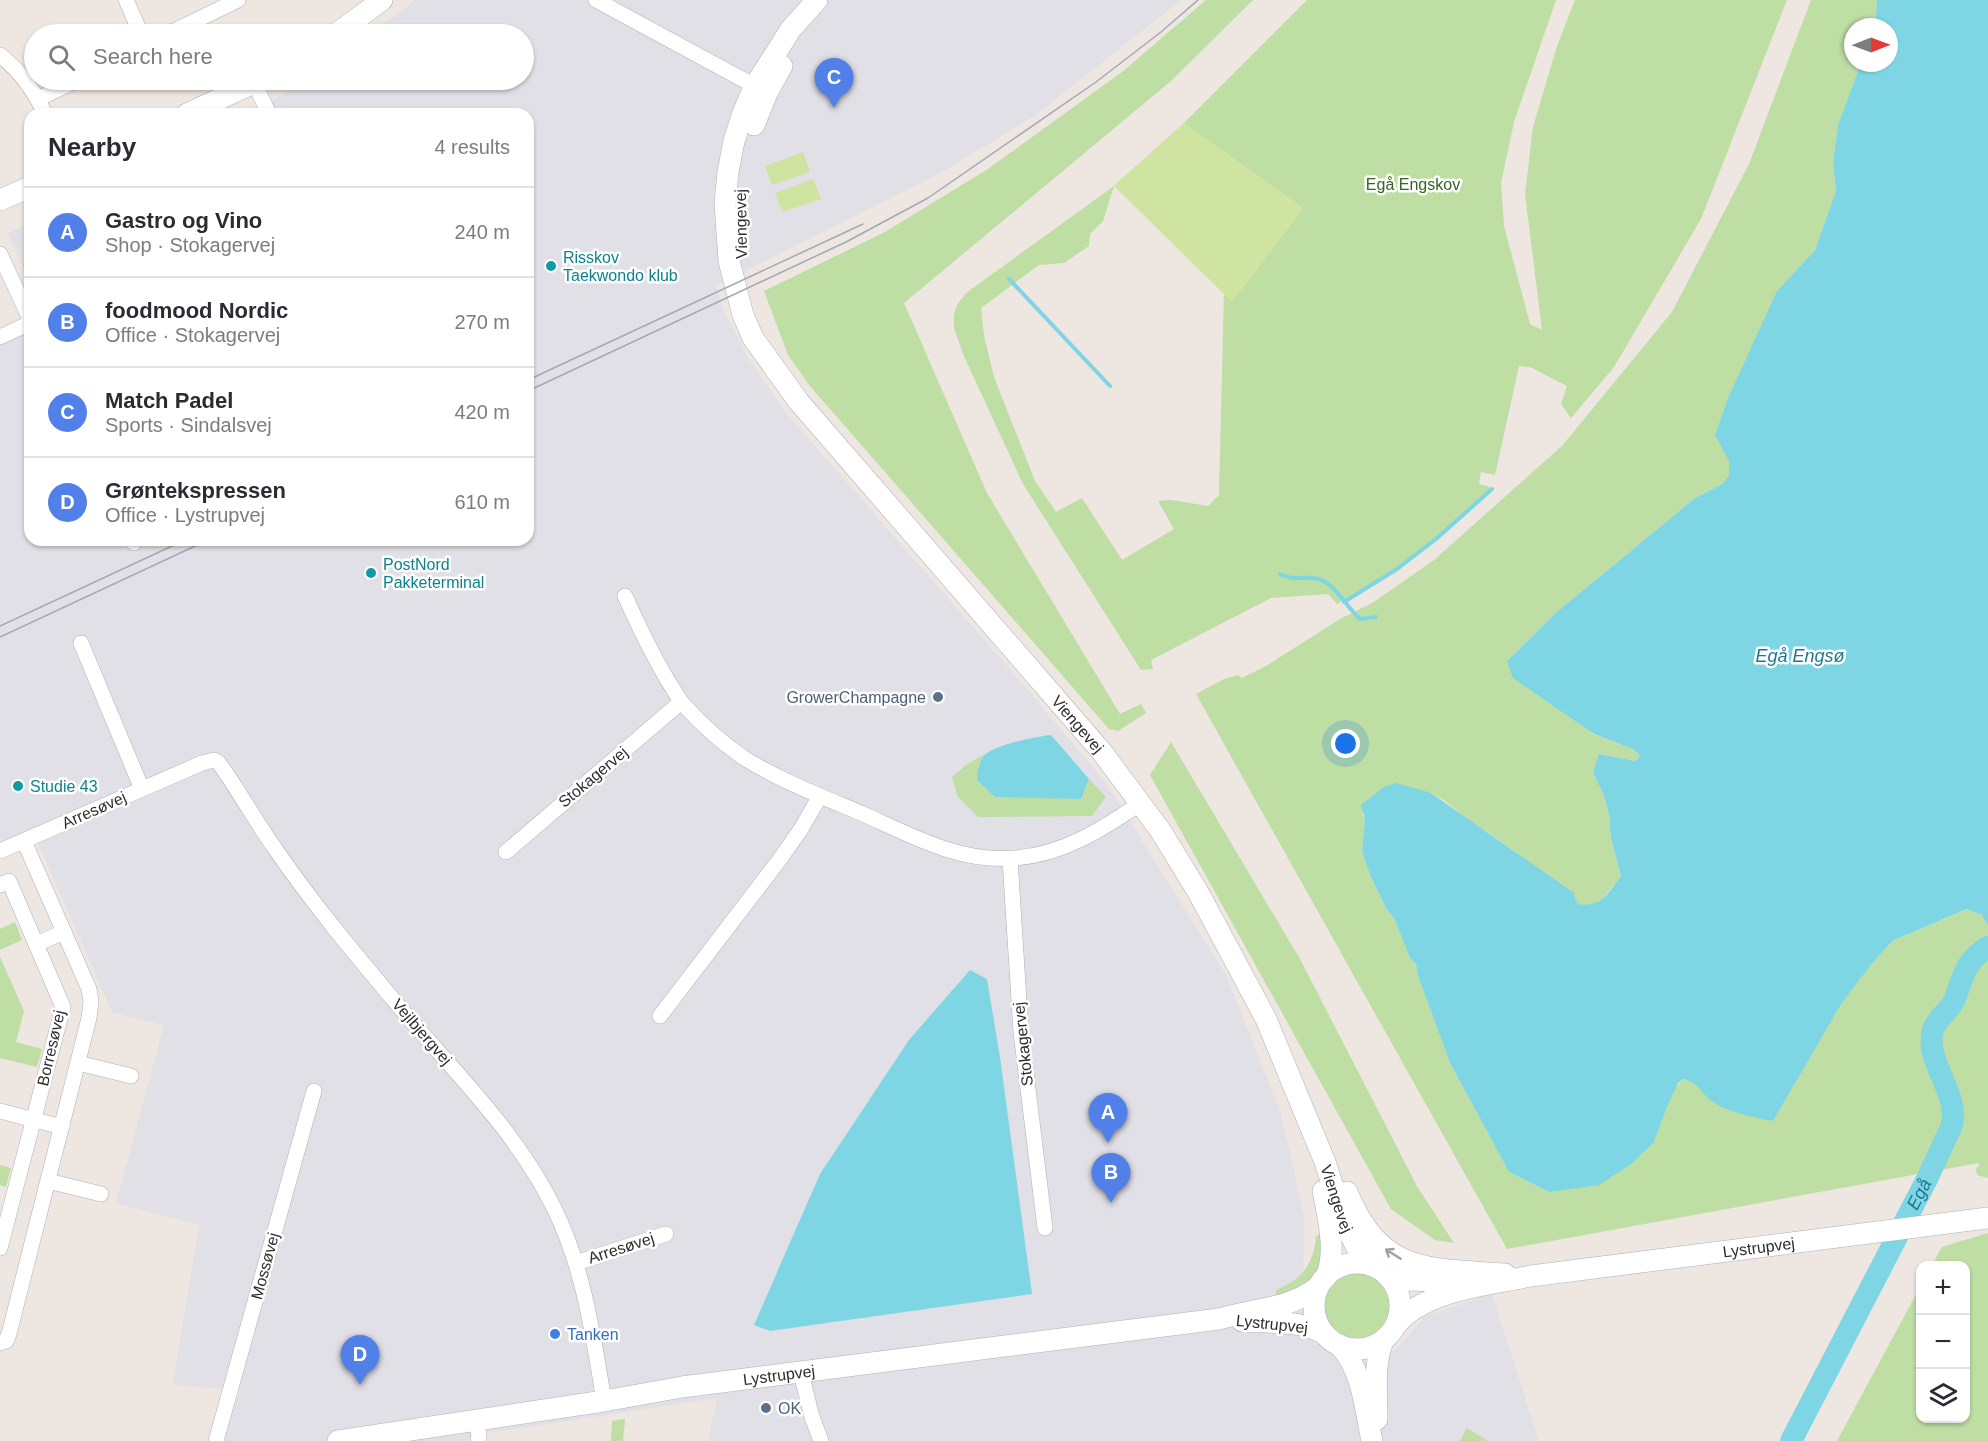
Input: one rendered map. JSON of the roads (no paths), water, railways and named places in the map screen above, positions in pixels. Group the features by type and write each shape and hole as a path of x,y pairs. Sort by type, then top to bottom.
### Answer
{"street":[{"path":"126,0 137,24"},
{"path":"189,24 238,0"},
{"path":"350,24 382,0"},
{"path":"596,0 761,90"},
{"path":"761,90 791,29 817,0"},
{"path":"761,90 783,65 828,0"},
{"path":"0,55 24,79"},
{"path":"32,90 42,108"},
{"path":"38,99 56,90"},
{"path":"200,108 238,90"},
{"path":"260,90 267,108"},
{"name":"Viengevej","path":"761,90 741,174 738,234 740,258 747,289 776,369 799,402 956,585 1033,670 1102,752 1141,803 1198,892 1242,971 1278,1047 1308,1126 1325,1162 1349,1232 1361,1253 1381,1271"},
{"path":"0,200 24,190"},
{"path":"0,254 24,308"},
{"path":"0,337 24,324"},
{"path":"625,596 654,657 681,702 718,739 743,757 820,796 917,839 975,856 1010,859 1048,853 1077,842 1141,803"},
{"name":"Arresøvej","path":"0,851 142,789 81,643"},
{"name":"Stokagervej","path":"506,852 681,702"},
{"name":"Vejlbjergvej","path":"142,789 202,763 214,760 219,763 276,850 318,907 515,1143 555,1210 576,1263 593,1329 604,1401"},
{"path":"660,1016 780,859 801,830 820,796"},
{"name":"Borresøvej","path":"0,1343 6,1341 8,1336 78,1063 91,1002 88,989 24,841"},
{"name":"Stokagervej","path":"1010,859 1021,1032 1046,1228"},
{"name":"Borresøvej","path":"0,885 9,881 63,1007 0,1248"},
{"path":"36,944 64,932"},
{"path":"1278,1047 1318,1122 1356,1212 1372,1237 1396,1256 1422,1267 1521,1276"},
{"name":"Borresøvej","path":"78,1063 131,1076"},
{"name":"Mossøvej","path":"216,1441 314,1091"},
{"path":"0,1111 62,1127"},
{"name":"Viengevej","path":"1308,1126 1328,1216 1330,1257 1322,1282"},
{"path":"48,1181 101,1194"},
{"name":"Lystrupvej","path":"1381,1271 1398,1280 1430,1281 1521,1276 1988,1218"},
{"name":"Arresøvej","path":"576,1263 666,1234"},
{"path":"1350,1264 1367,1264 1381,1271 1394,1284 1399,1296 1400,1313 1380,1349 1374,1441 1356,1372 1350,1360 1317,1321 1314,1311 1314,1297 1322,1282 1339,1268 1350,1264"},
{"name":"Lystrupvej","path":"1390,1332 1413,1310 1432,1300 1521,1276"},
{"name":"Lystrupvej","path":"339,1441 477,1431 604,1401 681,1387 1220,1318 1290,1302 1310,1293 1322,1282"},
{"name":"Lystrupvej","path":"1220,1318 1303,1326 1331,1339"},
{"path":"1331,1339 1352,1348 1363,1348 1372,1346 1390,1332"},
{"path":"801,1373 812,1417 821,1441"}],"water":[{"name":"Egå Engsø","path":"1877,0 1988,0 1988,926 1982,915 1967,909 1892,941 1841,1004 1773,1121 1720,1106 1709,1099 1696,1085 1683,1079 1678,1083 1666,1109 1654,1142 1630,1165 1599,1185 1549,1192 1509,1172 1450,1063 1418,976 1416,964 1410,958 1394,918 1386,908 1370,875 1362,851 1365,819 1361,805 1384,787 1396,783 1431,793 1574,893 1577,904 1598,902 1608,894 1621,876 1611,838 1609,814 1593,772 1599,754 1636,761 1640,756 1633,749 1594,734 1513,678 1507,661 1558,611 1695,498 1722,484 1729,476 1729,461 1715,435 1729,396 1777,291 1815,250 1836,191 1833,163 1838,125 1858,72 1898,72 1898,18 1876,17"},
{"path":"1051,735 1089,779 1081,799 995,797 977,780 980,763 986,754 999,747"},
{"path":"970,970 987,979 1000,1057 1032,1294 770,1331 754,1325 820,1174 909,1040"}],"waterway":[{"path":"1009,279 1110,386"},
{"path":"1344,602 1397,569 1436,539 1492,489"},
{"path":"1280,574 1290,578 1313,578 1324,581 1360,619 1376,617"},
{"name":"Egå","path":"1791,1441 1927,1179 1952,1125 1951,1100 1933,1053 1933,1030 1954,1001 1970,962 1988,947"}],"tram line":[{"path":"534,388 846,242 928,198 1096,82 1198,0"},
{"path":"534,377 863,224"},
{"path":"0,626 172,546"},
{"path":"0,637 195,546"}],"place":[{"name":"Match Padel","path":"834,108"},
{"name":"Risskov Taekwondo klub","path":"551,266"},
{"name":"PostNord Pakketerminal","path":"371,573"},
{"name":"GrowerChampagne","path":"938,697"},
{"name":"Studie 43","path":"18,786"},
{"name":"Gastro og Vino","path":"1108,1143"},
{"name":"foodmood Nordic","path":"1111,1203"},
{"name":"Tanken","path":"555,1334"},
{"name":"Grøntekspressen","path":"360,1385"},
{"name":"OK","path":"766,1408"}],"park label":[{"name":"Egå Engskov","path":"1413,184"}]}
